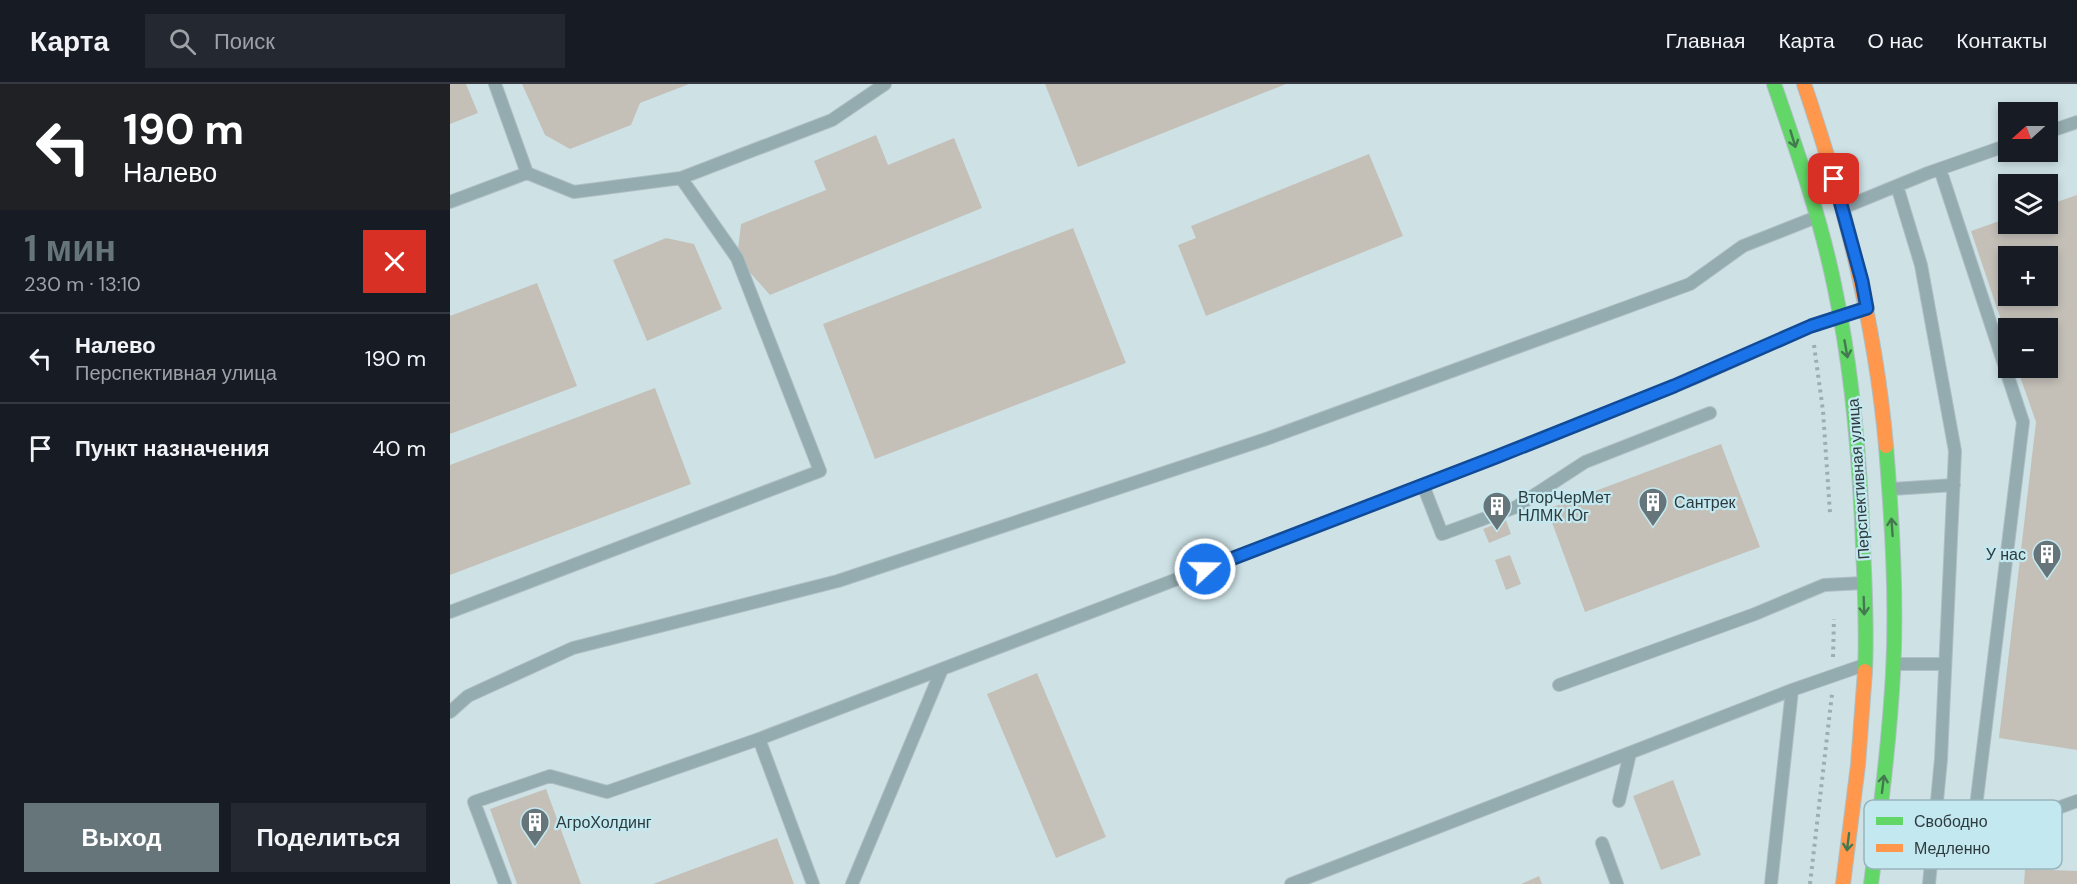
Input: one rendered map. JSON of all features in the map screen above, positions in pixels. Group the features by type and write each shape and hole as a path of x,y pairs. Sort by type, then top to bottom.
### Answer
{"main road":[{"name":"Перспективная улица","path":"1774,84 1829,212 1862,281 1853,312 1858,439 1862,496 1879,582 1878,665 1889,737 1871,800"},
{"name":"Перспективная улица","path":"1804,84 1829,212 1834,287 1853,312 1875,351 1886,436 1894,548 1879,582 1878,665 1861,735 1864,800"},
{"name":"Перспективная улица","path":"1843,884 1864,825"},
{"name":"Перспективная улица","path":"1870,869 1871,884"}],"lane":[{"path":"495,84 527,173"},
{"path":"450,202 527,173 574,192 681,178 832,120 885,84"},
{"path":"2058,129 2077,122"},
{"path":"450,712 468,696 573,648 838,581 1266,439 1690,284 1743,246 1998,149"},
{"path":"1940,169 2023,422 1977,800"},
{"path":"450,612 820,471 737,258 681,178"},
{"path":"1897,186 1923,277 1955,451 1937,800"},
{"path":"504,884 474,802 550,776 607,792 759,739 1423,485 1697,377 1811,326 1853,312"},
{"path":"1423,485 1442,534 1516,507 1584,462 1710,413"},
{"path":"1889,489 1953,485"},
{"path":"1559,685 1755,614 1824,585 1879,582"},
{"path":"1291,884 1832,676 1878,665 1945,663"},
{"path":"852,884 942,669"},
{"path":"1771,884 1792,690"},
{"path":"759,739 813,884"},
{"path":"1619,801 1630,753"},
{"path":"2062,806 2077,801"},
{"path":"1602,843 1617,884"},
{"path":"1929,884 1931,869"}],"path":[{"path":"1811,326 1823,411 1830,515"},
{"path":"1810,884 1832,695 1834,619"}],"building":[{"path":"450,84 466,84 478,113 450,124"},
{"path":"522,84 689,84 640,103 631,125 570,149 545,135"},
{"path":"1045,84 1286,84 1078,167"},
{"path":"876,135 888,165 954,138 982,208 770,295 737,258 741,224 826,190 814,161"},
{"path":"1369,154 1403,236 1206,316 1178,245 1196,238 1191,226"},
{"name":"У нас","path":"2077,195 2077,750 1999,738 2036,422 2021,378 2058,378 2058,318 2000,318 1971,231 1998,222 1998,234 2058,234 2058,202"},
{"path":"1073,228 1126,363 875,459 823,324"},
{"path":"666,238 694,244 722,309 647,341 613,260"},
{"path":"537,283 577,386 450,434 450,316"},
{"path":"655,388 691,484 450,575 450,465"},
{"name":"Сантрек","path":"1721,444 1760,547 1585,612 1547,509"},
{"name":"ВторЧерМет НЛМК Юг","path":"1506,520 1511,534 1489,543 1483,529"},
{"path":"1510,555 1521,584 1506,590 1495,560"},
{"path":"1037,673 1106,837 1056,858 987,694"},
{"path":"1673,780 1701,855 1661,870 1633,796"},
{"name":"АгроХолдинг","path":"546,789 581,884 517,884 490,809"},
{"name":"АгроХолдинг","path":"777,838 794,884 653,884"},
{"path":"2025,869 2077,871 2077,884 2024,884"},
{"path":"1539,876 1542,884 1521,884"}],"traffic: fast":[{"path":"1774,84 1823,237 1847,353 1860,482 1866,609 1865,671"},
{"path":"1882,800 1894,646 1893,560 1886,446"},
{"path":"1871,884 1873,869"}],"traffic: slow":[{"path":"1804,84 1819,128 1856,262 1874,353 1886,446"},
{"path":"1843,884 1858,765 1865,671"}],"place":[{"name":"Сантрек","path":"1653,528"},
{"name":"ВторЧерМет НЛМК Юг","path":"1497,532"},
{"name":"У нас","path":"2047,580"},
{"name":"АгроХолдинг","path":"535,848"}],"route":[{"path":"1205,569 1697,377 1811,326 1867,308 1862,281 1834,179"}]}
